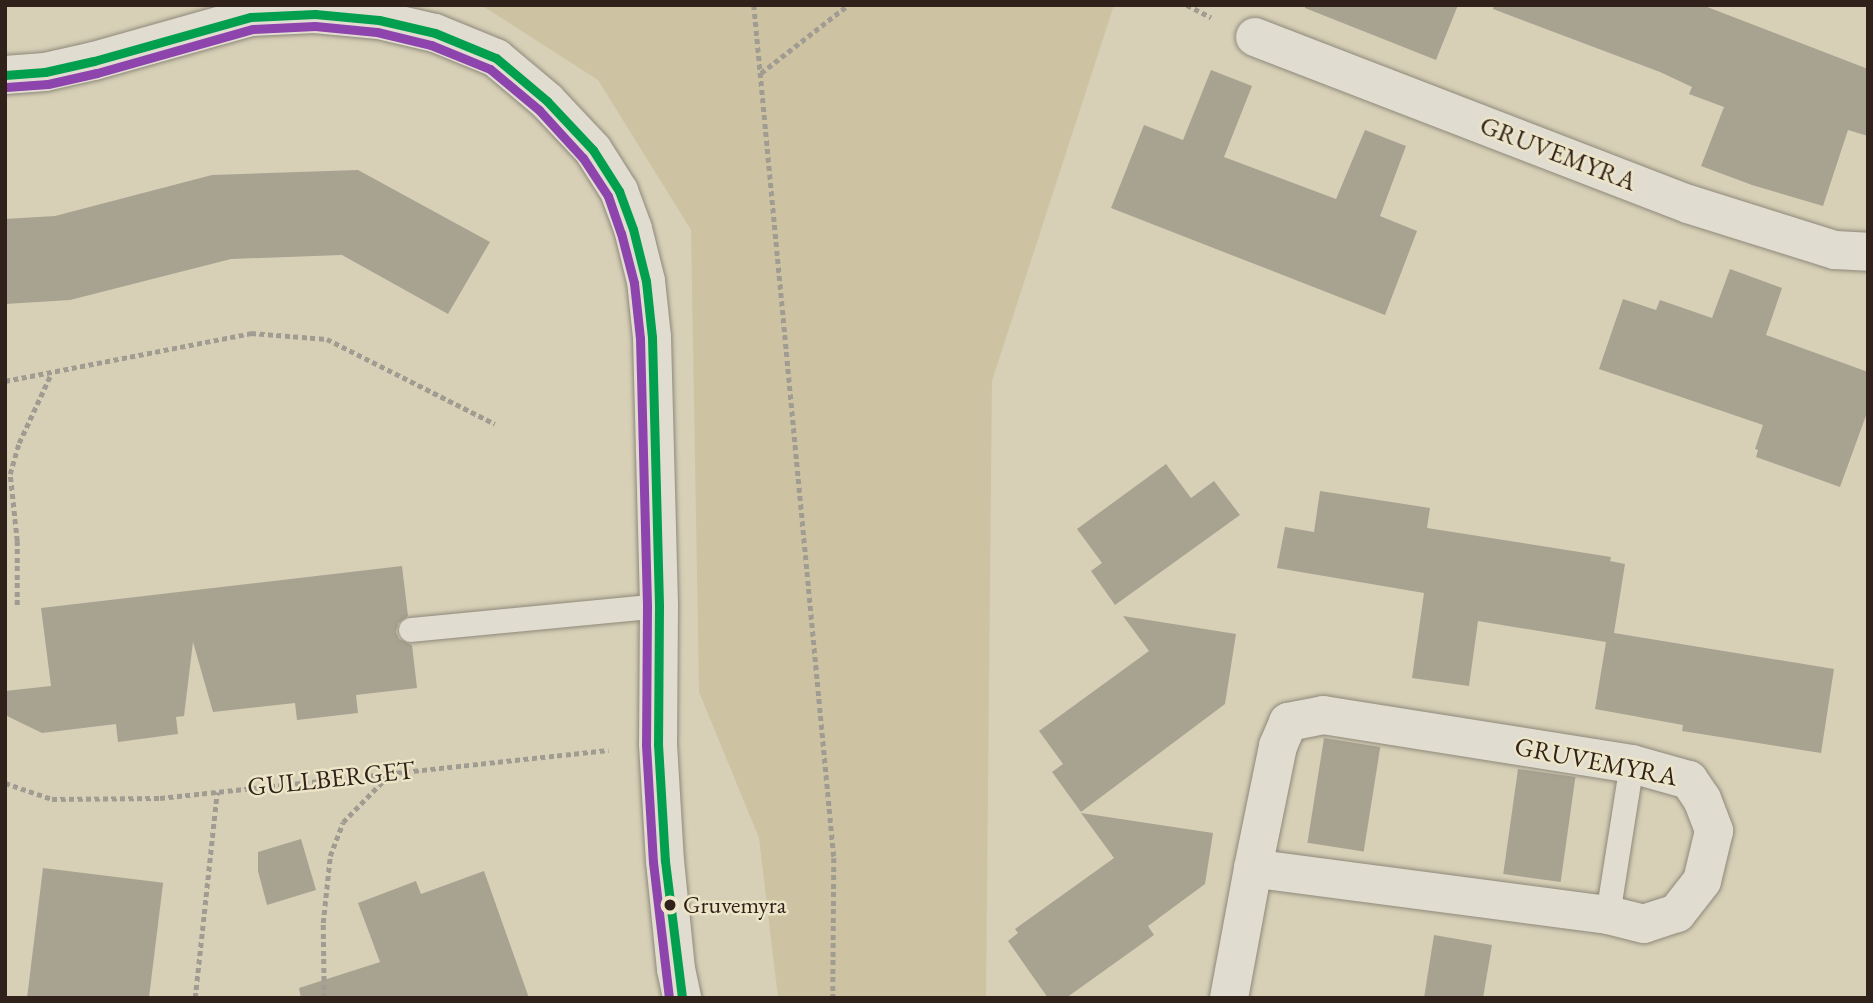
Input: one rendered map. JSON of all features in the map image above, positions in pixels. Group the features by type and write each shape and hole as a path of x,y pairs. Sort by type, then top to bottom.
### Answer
{"street":[{"path":"5,75 45,72 94,61 251,17 315,14 379,20 435,33 496,58 547,101 593,150 619,191 633,229 646,281 652,337 659,606 658,744 665,861 676,969 682,998"},
{"name":"GRUVEMYRA","path":"1255,37 1688,204 1835,250 1868,252"},
{"name":"GRUVEMYRA","path":"1229,998 1253,868 1278,746 1288,722 1323,715 1632,764 1689,780 1702,799 1714,831 1703,881 1676,914 1644,924 1608,915 1253,868"}],"lane":[{"path":"411,631 659,606"},
{"path":"1608,915 1632,764"}],"path":[{"path":"754,5 834,858 834,998"},
{"path":"761,73 848,5"},
{"path":"5,381 52,374 251,333 327,339 495,424"},
{"path":"17,605 17,541 10,474 19,443 52,374"},
{"name":"GULLBERGET","path":"5,783 52,799 160,798 658,744"},
{"path":"324,998 323,923 330,856 343,822 391,773"},
{"path":"195,998 218,792"}],"shaded area":[{"path":"481,5 1114,5 992,381 986,998 778,998 759,838 699,692 691,230 598,80"}],"building":[{"path":"1305,5 1458,5 1436,60 1305,8"},
{"path":"1494,5 1702,5 1868,69 1868,136 1848,130 1823,206 1752,185 1701,166 1724,107 1689,94 1692,87 1660,72 1493,9"},
{"path":"1211,70 1252,86 1224,157 1336,199 1365,130 1406,146 1380,216 1417,231 1385,315 1111,208 1144,125 1183,140"},
{"path":"358,170 490,242 448,314 342,255 231,259 70,300 5,304 5,219 55,216 212,175"},
{"path":"1730,269 1782,288 1766,335 1868,372 1868,410 1840,487 1756,457 1758,450 1755,449 1763,425 1599,369 1623,299 1656,310 1660,300 1712,318"},
{"path":"1166,464 1191,498 1214,481 1240,515 1115,605 1091,571 1102,563 1077,529"},
{"path":"1320,491 1430,508 1427,528 1611,557 1610,561 1625,564 1614,633 1834,669 1821,753 1682,731 1683,725 1595,709 1606,642 1478,621 1469,686 1412,678 1424,593 1277,568 1285,527 1314,532"},
{"path":"402,566 408,616 398,623 396,632 399,639 412,645 417,688 356,695 358,713 297,720 295,703 213,712 193,642 184,716 176,717 178,734 118,742 116,724 42,733 5,715 5,691 51,686 41,608"},
{"path":"1123,616 1236,634 1225,704 1081,812 1052,772 1063,764 1039,731 1149,651"},
{"path":"1324,738 1380,747 1364,852 1307,843"},
{"path":"1518,769 1575,777 1561,882 1503,874"},
{"path":"1081,813 1213,833 1205,884 1148,926 1154,935 1066,998 1048,998 1008,941 1018,933 1015,929 1114,858"},
{"path":"301,839 316,890 267,905 258,871 258,852"},
{"path":"43,868 163,883 149,998 27,998"},
{"path":"484,871 529,998 301,998 299,988 380,962 358,903 416,881 421,894"},
{"path":"1434,935 1492,945 1483,998 1424,998"}],"transit line":[{"path":"5,75 45,72 94,61 251,17 315,14 379,20 435,33 496,58 547,101 593,150 619,191 633,229 646,281 652,337 659,606 658,744 665,861 682,998"},
{"path":"6,87 48,84 97,73 253,29 315,26 377,32 431,45 490,69 539,110 583,158 608,196 621,233 634,283 640,338 647,606 646,745 653,862 669,998"}],"place":[{"name":"Gruvemyra","path":"670,905"}]}
